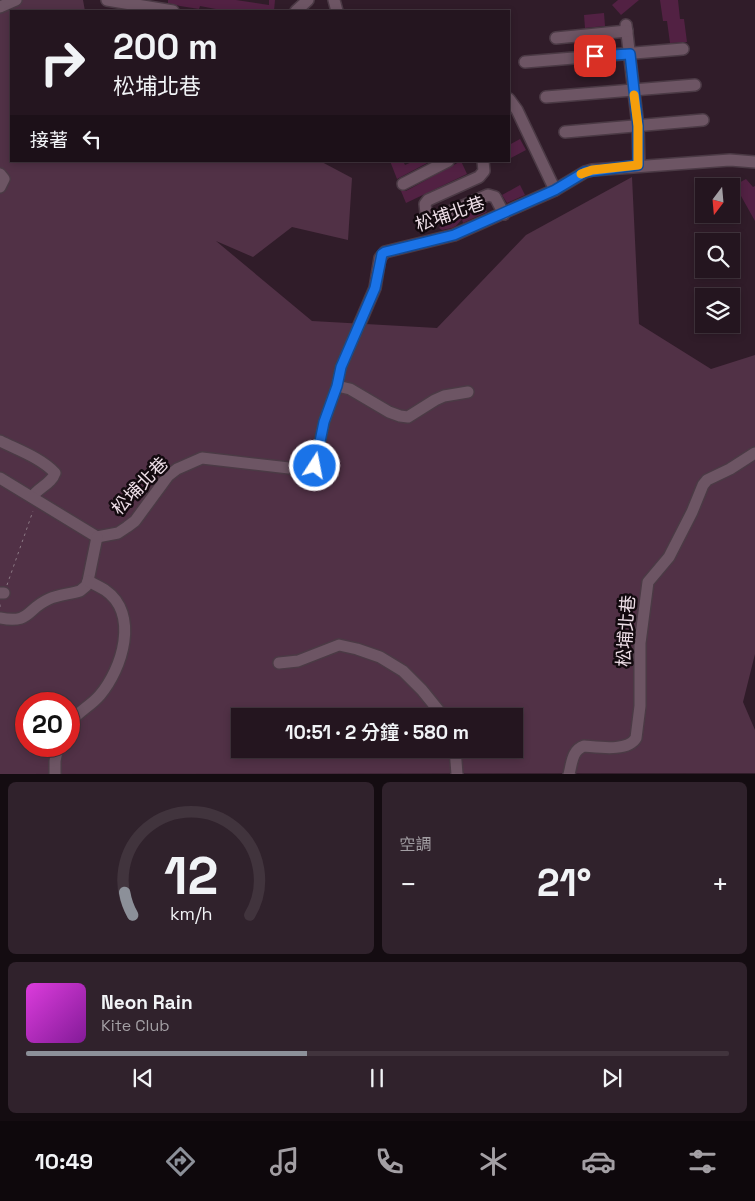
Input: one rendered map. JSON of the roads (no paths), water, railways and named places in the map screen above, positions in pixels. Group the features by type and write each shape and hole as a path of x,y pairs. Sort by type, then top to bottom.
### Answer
{"street":[{"path":"0,7 16,0"},
{"path":"107,0 127,7 162,10"},
{"path":"297,10 308,0"},
{"path":"556,38 627,28 638,126 638,165"},
{"path":"525,62 683,49"},
{"path":"546,97 695,84"},
{"path":"510,100 517,110 555,190"},
{"path":"564,132 703,120"},
{"name":"松埔北巷","path":"97,537 118,533 135,521 168,476 177,469 202,458 289,468 315,466 324,422 337,386 341,367 375,288 382,254 385,252 454,235 555,190 585,172 638,165 730,160 755,162"},
{"path":"403,184 446,162"},
{"name":"松埔北巷","path":"483,162 484,171 479,176 428,200 425,204 426,213 429,217 436,218 488,195 495,197 504,214"},
{"path":"0,174 4,179 0,187"},
{"path":"337,386 350,389 389,412 400,416 408,416 444,396 468,392"},
{"path":"0,442 27,454 55,473 54,477 36,491 34,499"},
{"name":"松埔北巷","path":"569,774 574,754 579,748 584,746 624,747 634,742 640,706 640,643 648,582 672,550 707,480 730,469 755,453"},
{"path":"0,478 97,537 88,582 80,591 51,598 36,607 29,615 14,621 0,618"},
{"path":"80,713 98,698 109,684 122,652 124,630 123,615 120,609 106,591 88,582"},
{"path":"279,663 298,661 339,645 356,649 380,657 403,671 437,708"},
{"path":"55,774 56,757"},
{"path":"456,758 457,774"}]}
